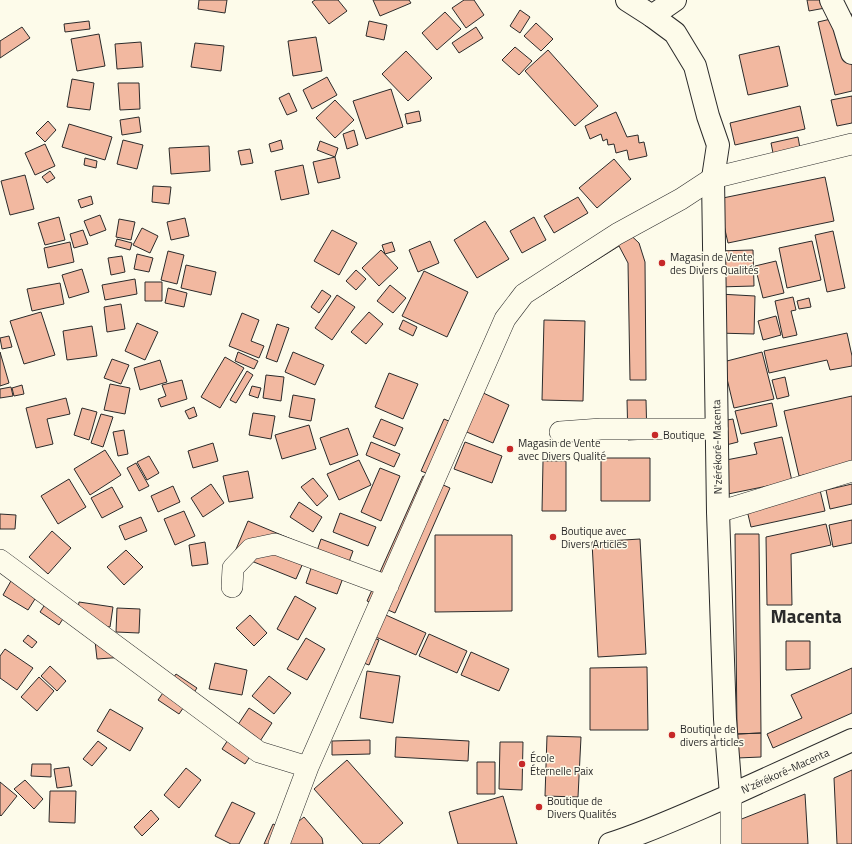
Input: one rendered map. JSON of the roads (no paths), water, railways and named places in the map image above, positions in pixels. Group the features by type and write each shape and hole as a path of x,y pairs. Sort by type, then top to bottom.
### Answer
{"main road":[{"name":"N'zérékoré-Macenta","path":"627,0 675,33 695,66 708,116 718,145 713,178 718,512 725,719 731,795 852,740"},
{"path":"652,16 675,0"},
{"path":"831,0 844,26 852,53"},
{"path":"610,844 731,795"}],"street":[{"path":"279,844 308,767 505,319 524,294 616,234 681,199 713,178 852,144"},
{"path":"560,432 601,429 717,429"},
{"path":"718,512 852,470"},
{"path":"232,587 233,568 251,549 275,544 388,586"},
{"path":"0,560 259,752 308,767"},
{"path":"731,795 731,844"}],"place":[{"name":"Magasin de Vente des Divers Qualités","path":"662,263"},
{"name":"Boutique","path":"655,435"},
{"name":"Magasin de Vente avec Divers Qualité","path":"510,449"},
{"name":"Boutique avec Divers Articles","path":"553,537"},
{"name":"Boutique de divers articles","path":"672,735"},
{"name":"École Éternelle Paix","path":"522,764"},
{"name":"Boutique de Divers Qualités","path":"539,807"}],"district":[{"name":"Macenta","path":"806,615"}]}
